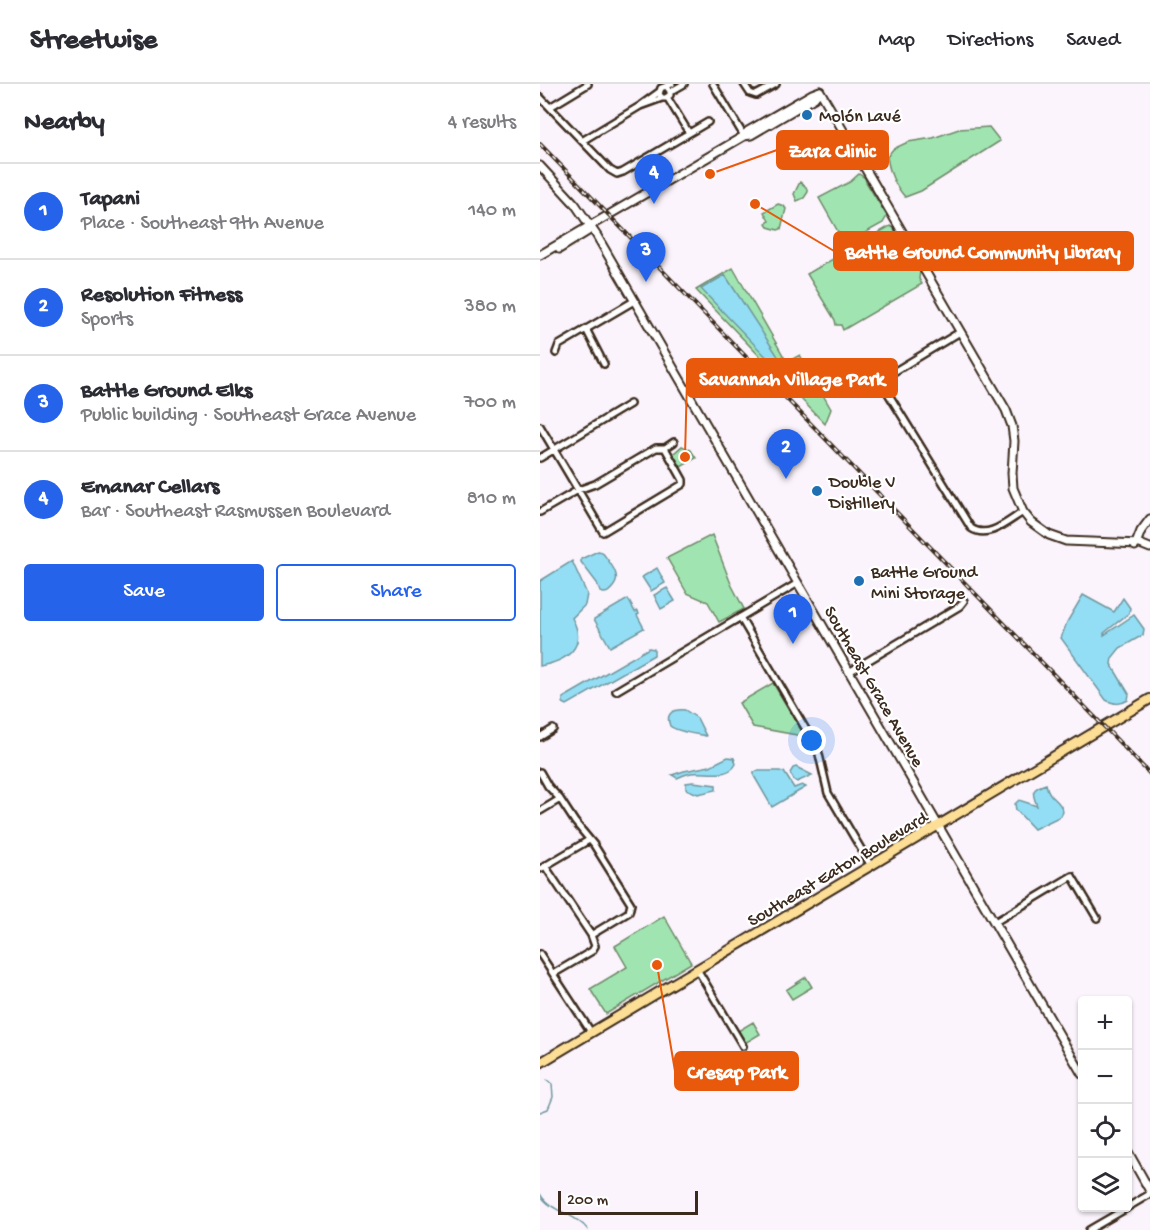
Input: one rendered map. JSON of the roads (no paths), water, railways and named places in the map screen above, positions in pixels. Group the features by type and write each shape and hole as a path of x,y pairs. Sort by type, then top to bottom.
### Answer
{"main road":[{"name":"Southeast Eaton Boulevard","path":"540,1063 1150,699"}],"street":[{"path":"550,107 588,84"},
{"path":"582,141 665,90 684,84"},
{"path":"713,84 744,136"},
{"path":"744,84 752,95 759,94 776,84"},
{"path":"665,90 689,134"},
{"path":"540,255 744,136 751,135 787,114 814,98 820,91 1010,418 1014,441 1012,480 1015,496 1023,512 1039,529 1059,539 1135,546 1150,553"},
{"path":"540,97 616,174 708,122"},
{"name":"Southeast Grace Avenue","path":"541,170 575,204 591,227 1078,1065"},
{"path":"540,260 586,233 591,227"},
{"path":"556,353 559,345 634,301"},
{"path":"586,329 604,364"},
{"path":"960,332 893,372 886,383 887,392 968,525 978,532 990,532 1023,512"},
{"path":"540,458 630,404"},
{"path":"540,426 603,532 683,484 665,448"},
{"path":"540,512 578,490 595,484 656,448 665,448 674,442"},
{"path":"1135,546 1141,531 1150,519"},
{"path":"1135,546 1140,544 1150,548"},
{"path":"616,691 798,583"},
{"path":"849,672 960,606 964,601"},
{"path":"740,617 818,750 828,793 871,866"},
{"path":"540,737 553,729"},
{"path":"540,772 629,899 631,908 628,912 591,935"},
{"path":"540,811 560,799"},
{"path":"553,974 592,951 595,946 591,935 542,868 589,840"},
{"path":"995,922 1072,876 1097,918"},
{"path":"540,954 591,1032"},
{"path":"697,969 743,1046"},
{"path":"1131,1158 1150,1193 1132,1204"},
{"path":"1089,1230 1119,1212"}],"water":[{"path":"725,275 783,364 777,368 701,289"},
{"path":"598,551 602,552 616,574 616,583 610,591 605,593 600,592 597,583 581,562 581,559"},
{"path":"572,561 587,594 585,605 572,618 578,637 576,645 566,656 540,666 540,581"},
{"path":"657,568 665,583 651,591 642,577"},
{"path":"667,588 675,601 661,609 654,595"},
{"path":"1083,595 1114,612 1123,598 1130,608 1129,613 1104,635 1134,615 1144,629 1143,635 1120,648 1112,658 1111,664 1129,694 1128,700 1122,703 1106,700 1061,638 1067,622"},
{"path":"628,599 635,612 638,611 637,615 644,628 610,647 594,619"},
{"path":"649,648 654,649 654,655 567,705 563,703 563,698"},
{"path":"677,710 685,710 697,718 706,736 670,726 669,715"},
{"path":"728,757 734,758 736,764 732,769 722,773 691,773 677,778 672,775 710,766"},
{"path":"796,767 812,775 797,782 790,773"},
{"path":"754,772 784,772 794,788 802,785 806,787 772,807 754,776"},
{"path":"686,783 716,785 716,790 698,794 686,789"},
{"path":"1046,784 1063,812 1061,816 1034,829 1016,810 1015,804 1019,800 1037,806 1034,792"}],"waterway":[{"path":"540,1112 548,1109 553,1097 552,1084 547,1080"},
{"path":"540,1194 550,1205 577,1220 588,1230"}],"railway":[{"path":"540,144 1150,774"}],"place":[{"name":"Molón Lavé","path":"807,115"},
{"name":"Zara Clinic","path":"710,174"},
{"name":"Emanar Cellars","path":"654,204"},
{"name":"Battle Ground Community Library","path":"755,204"},
{"name":"Battle Ground Elks","path":"646,282"},
{"name":"Savannah Village Park","path":"685,457"},
{"name":"Resolution Fitness","path":"786,479"},
{"name":"Double V Distillery","path":"817,491"},
{"name":"Battle Ground Mini Storage","path":"859,581"},
{"name":"Tapani","path":"793,644"},
{"name":"Cresap Park","path":"657,965"}]}
